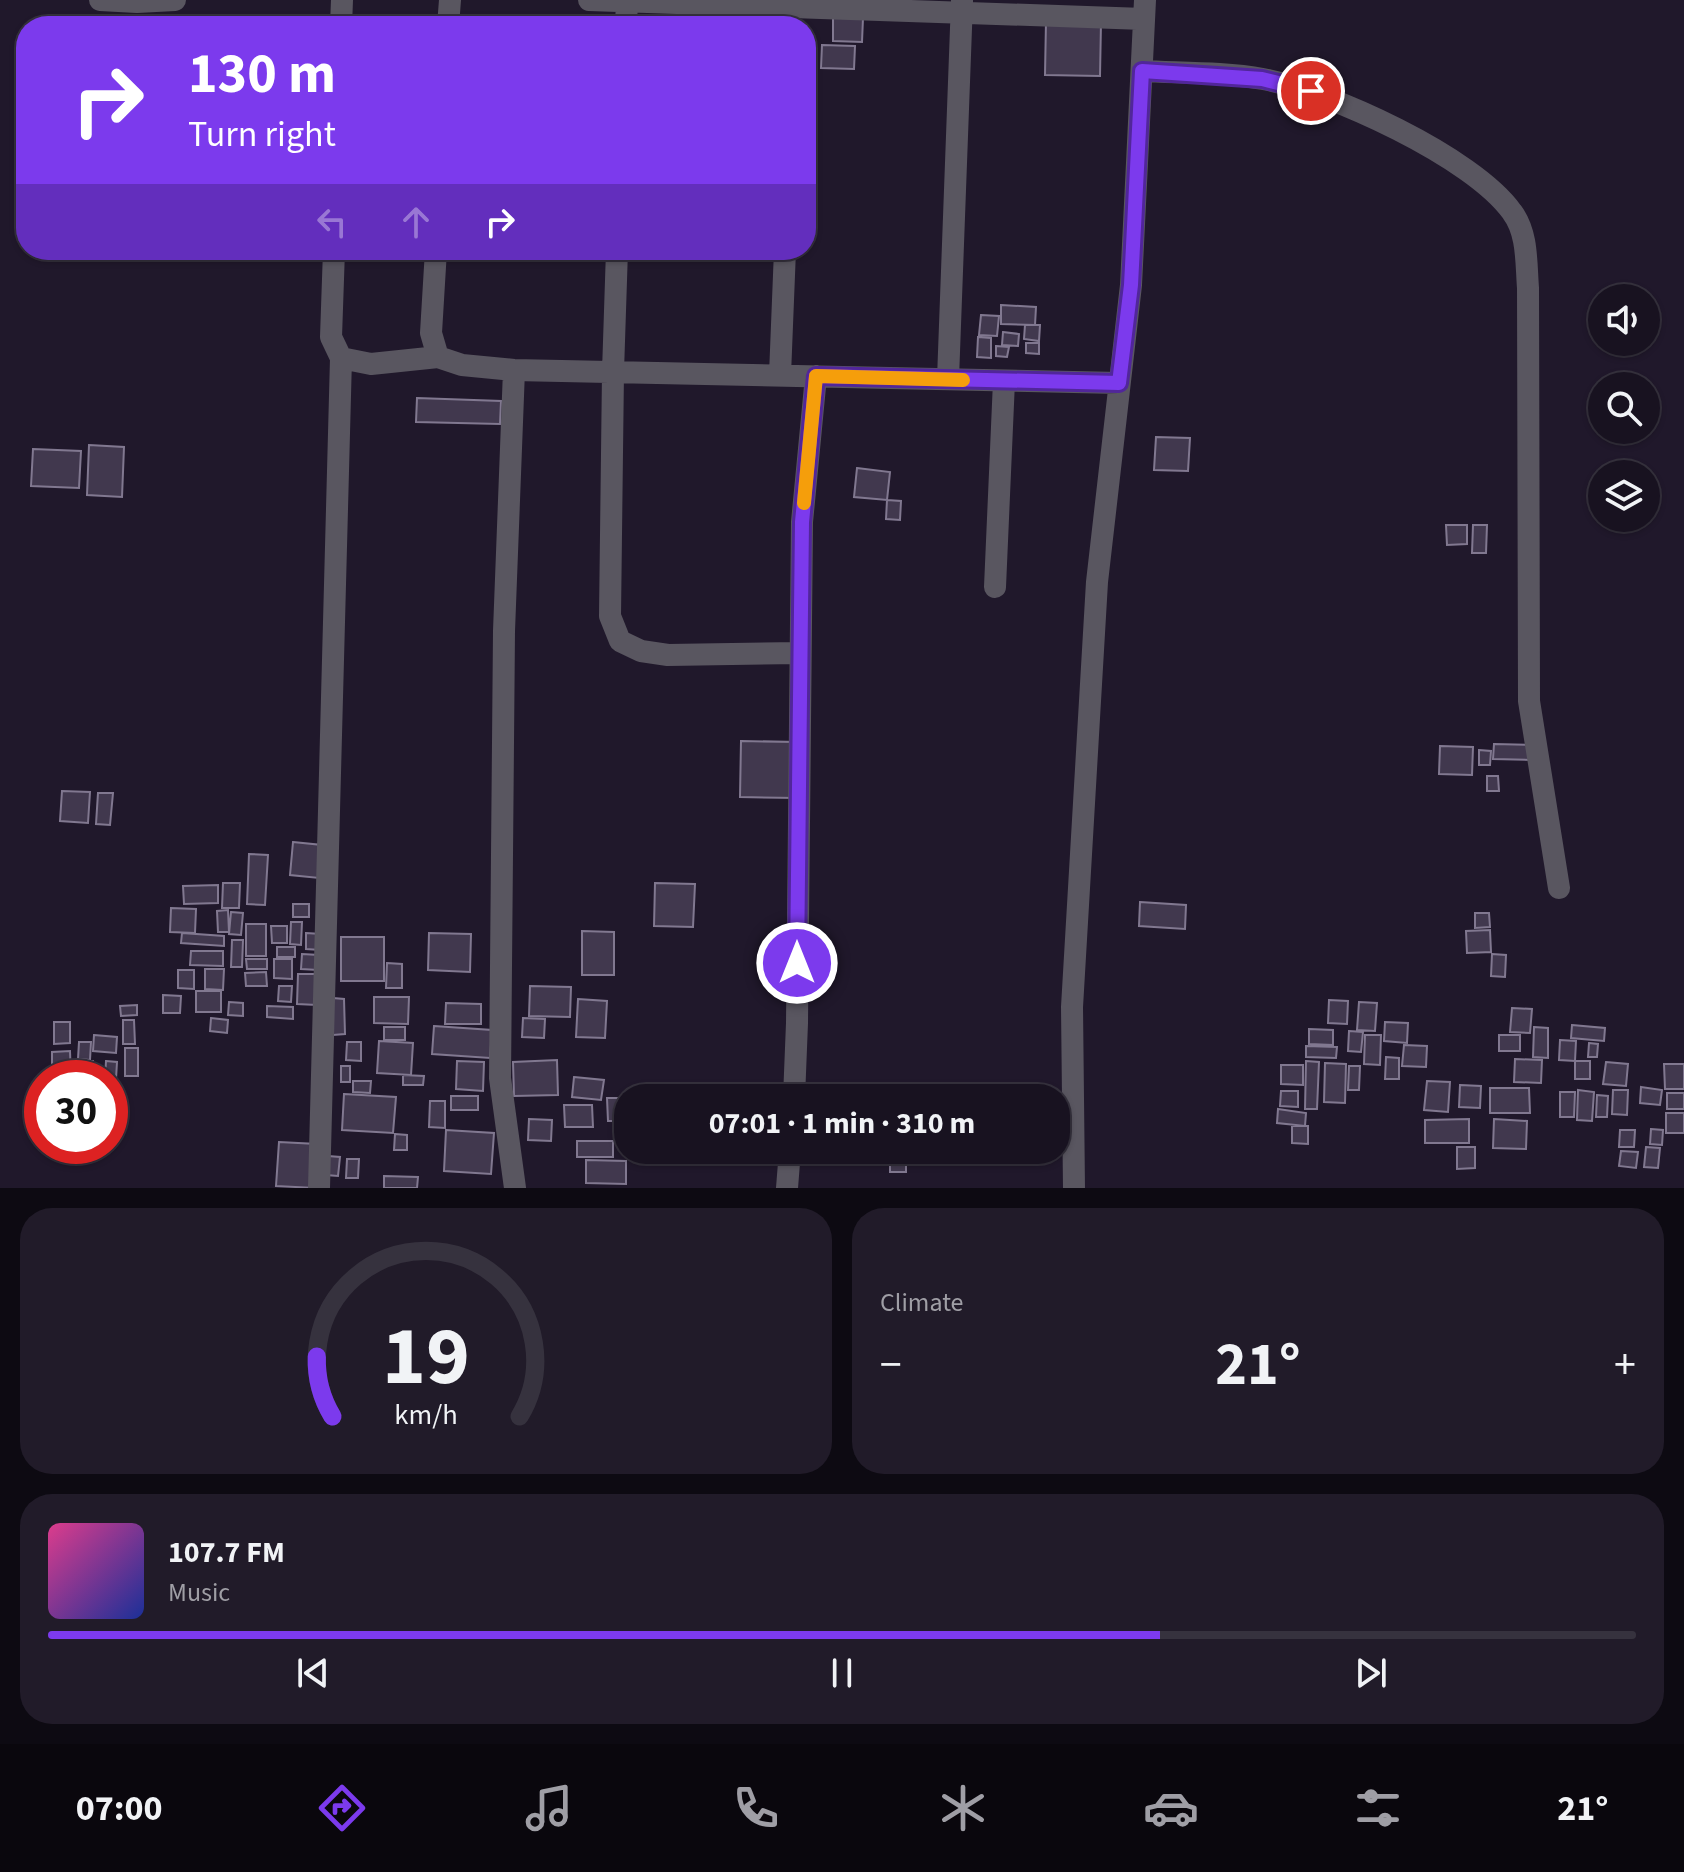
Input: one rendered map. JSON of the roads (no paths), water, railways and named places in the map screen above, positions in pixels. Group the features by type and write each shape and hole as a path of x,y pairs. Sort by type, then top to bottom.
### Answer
{"street":[{"path":"100,0 175,0"},
{"path":"589,0 794,11 962,7 1144,10 1131,285 1097,582 1072,1007 1074,1188"},
{"path":"948,379 962,7"},
{"path":"1142,71 1262,79 1311,91 1442,152 1484,184 1513,212 1523,237 1528,288 1529,701 1559,888"},
{"path":"319,1188 341,358 331,337 334,260"},
{"path":"435,260 431,333 438,357"},
{"path":"617,260 610,616 620,641 641,651 668,655 799,653"},
{"path":"780,375 785,260"},
{"path":"341,358 371,364 438,357 462,365 514,370 1119,383"},
{"path":"514,370 504,631 500,1078 515,1188"},
{"path":"795,1084 802,522 816,376"},
{"path":"995,587 1004,381"},
{"path":"787,1188 789,1164"}]}
